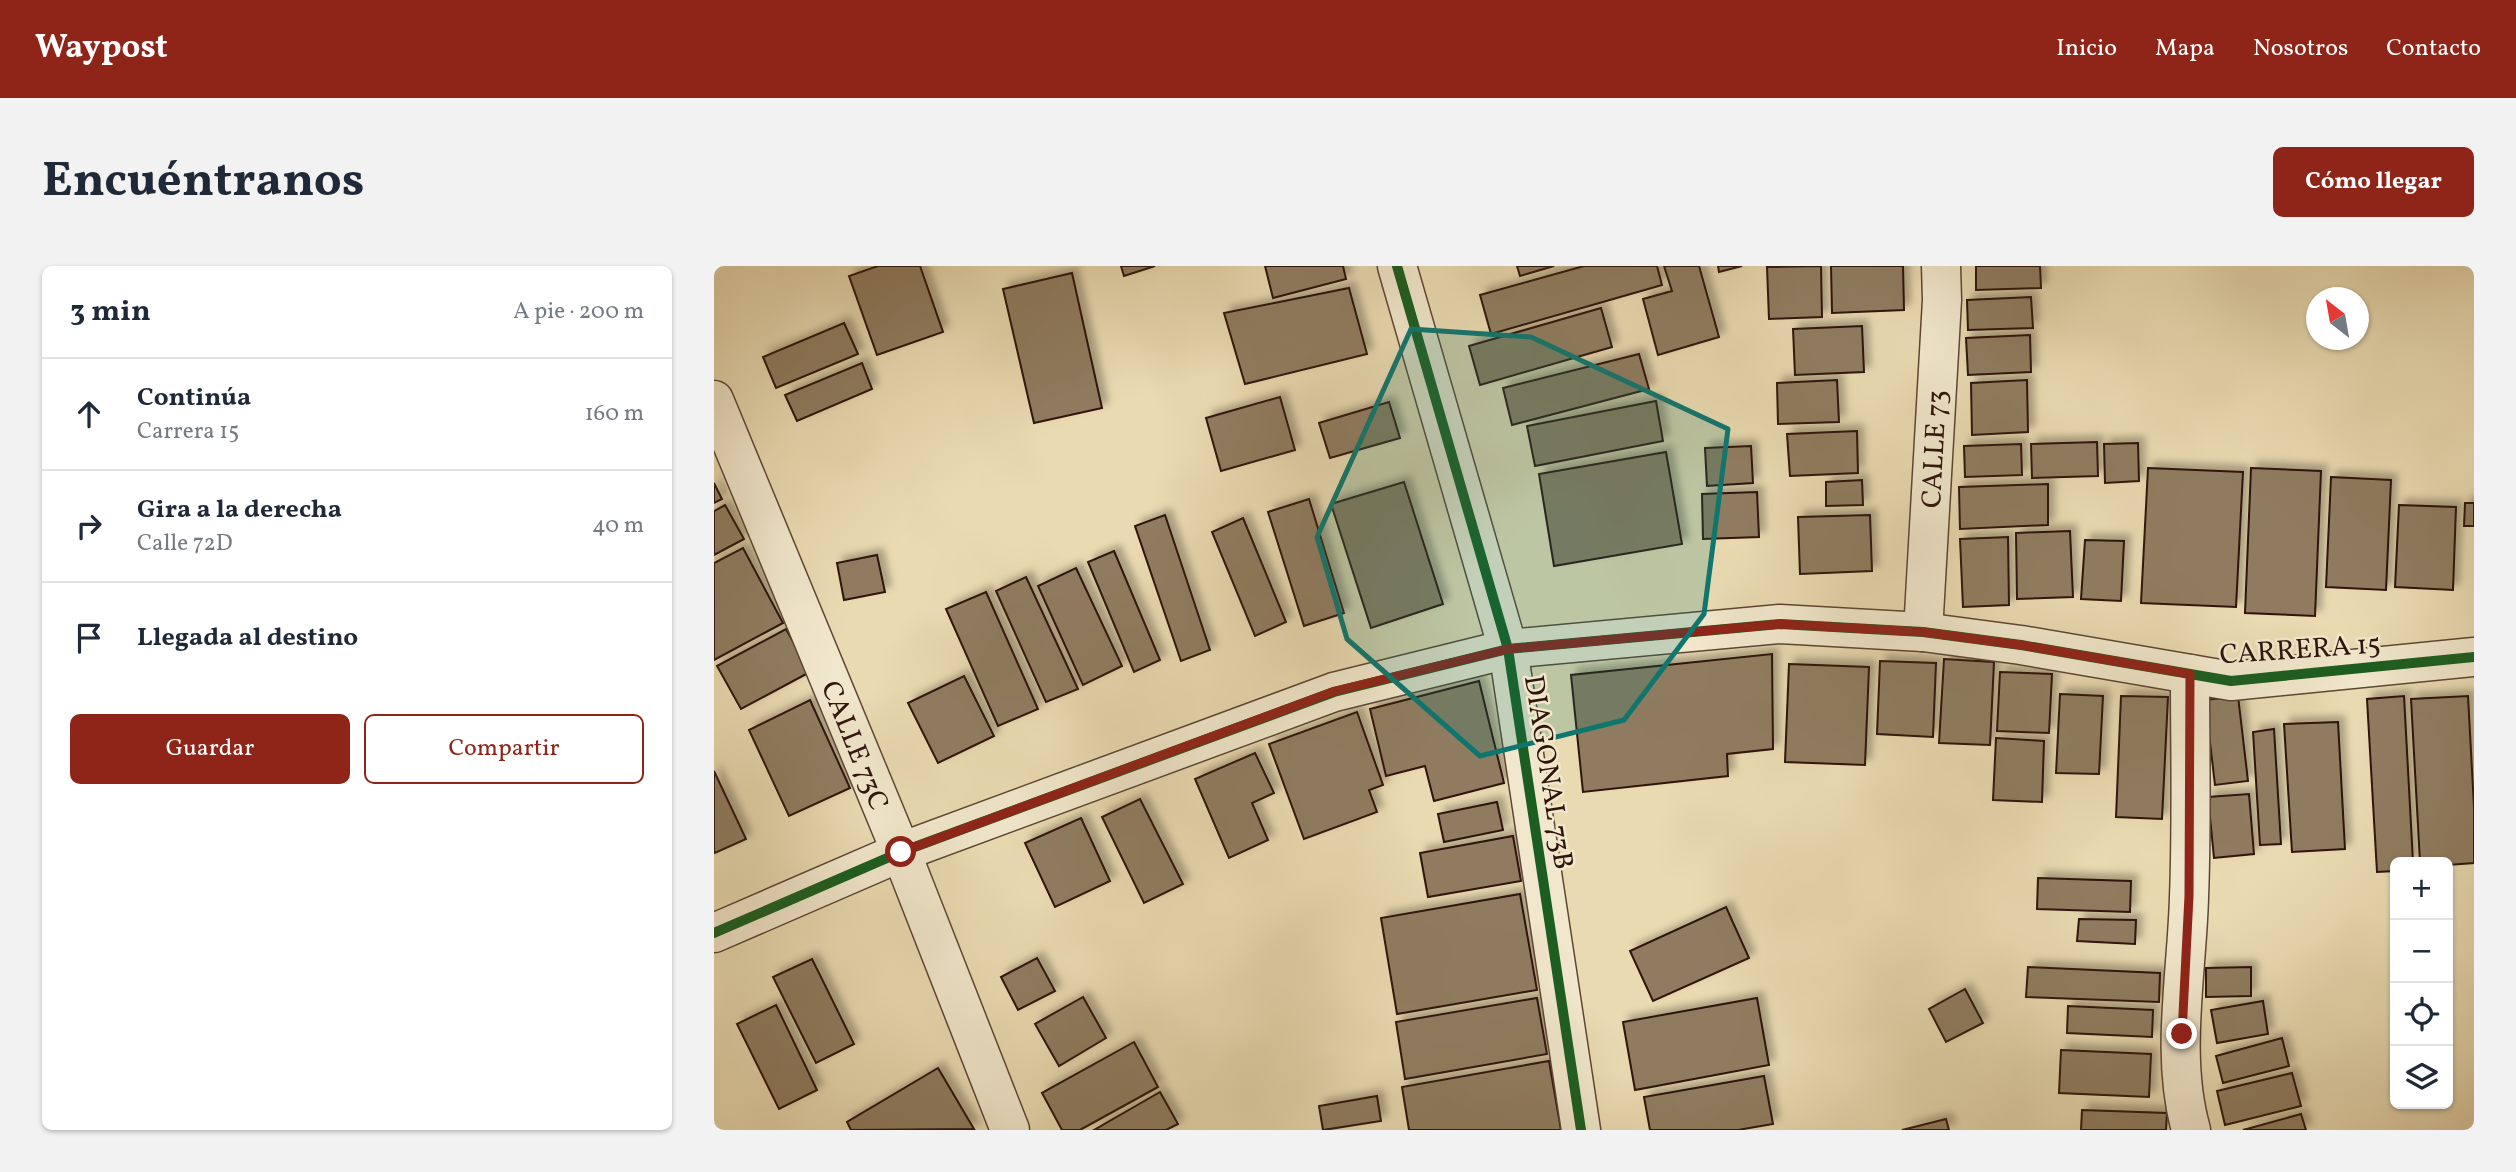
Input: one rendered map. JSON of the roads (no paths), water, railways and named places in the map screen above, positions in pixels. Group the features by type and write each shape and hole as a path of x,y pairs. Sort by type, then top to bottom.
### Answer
{"street":[{"name":"DIAGONAL 73B","path":"1397,266 1508,649 1581,1130"},
{"name":"CALLE 73","path":"1923,632 1942,300 1941,266"},
{"name":"CALLE 73C","path":"714,400 901,852 1010,1130"},
{"name":"CARRERA 15","path":"714,933 901,852 1335,691 1508,649 1780,624 1923,632 2021,645 2231,681 2474,657"},
{"path":"2190,674 2189,896 2182,1092 2191,1130"}]}
